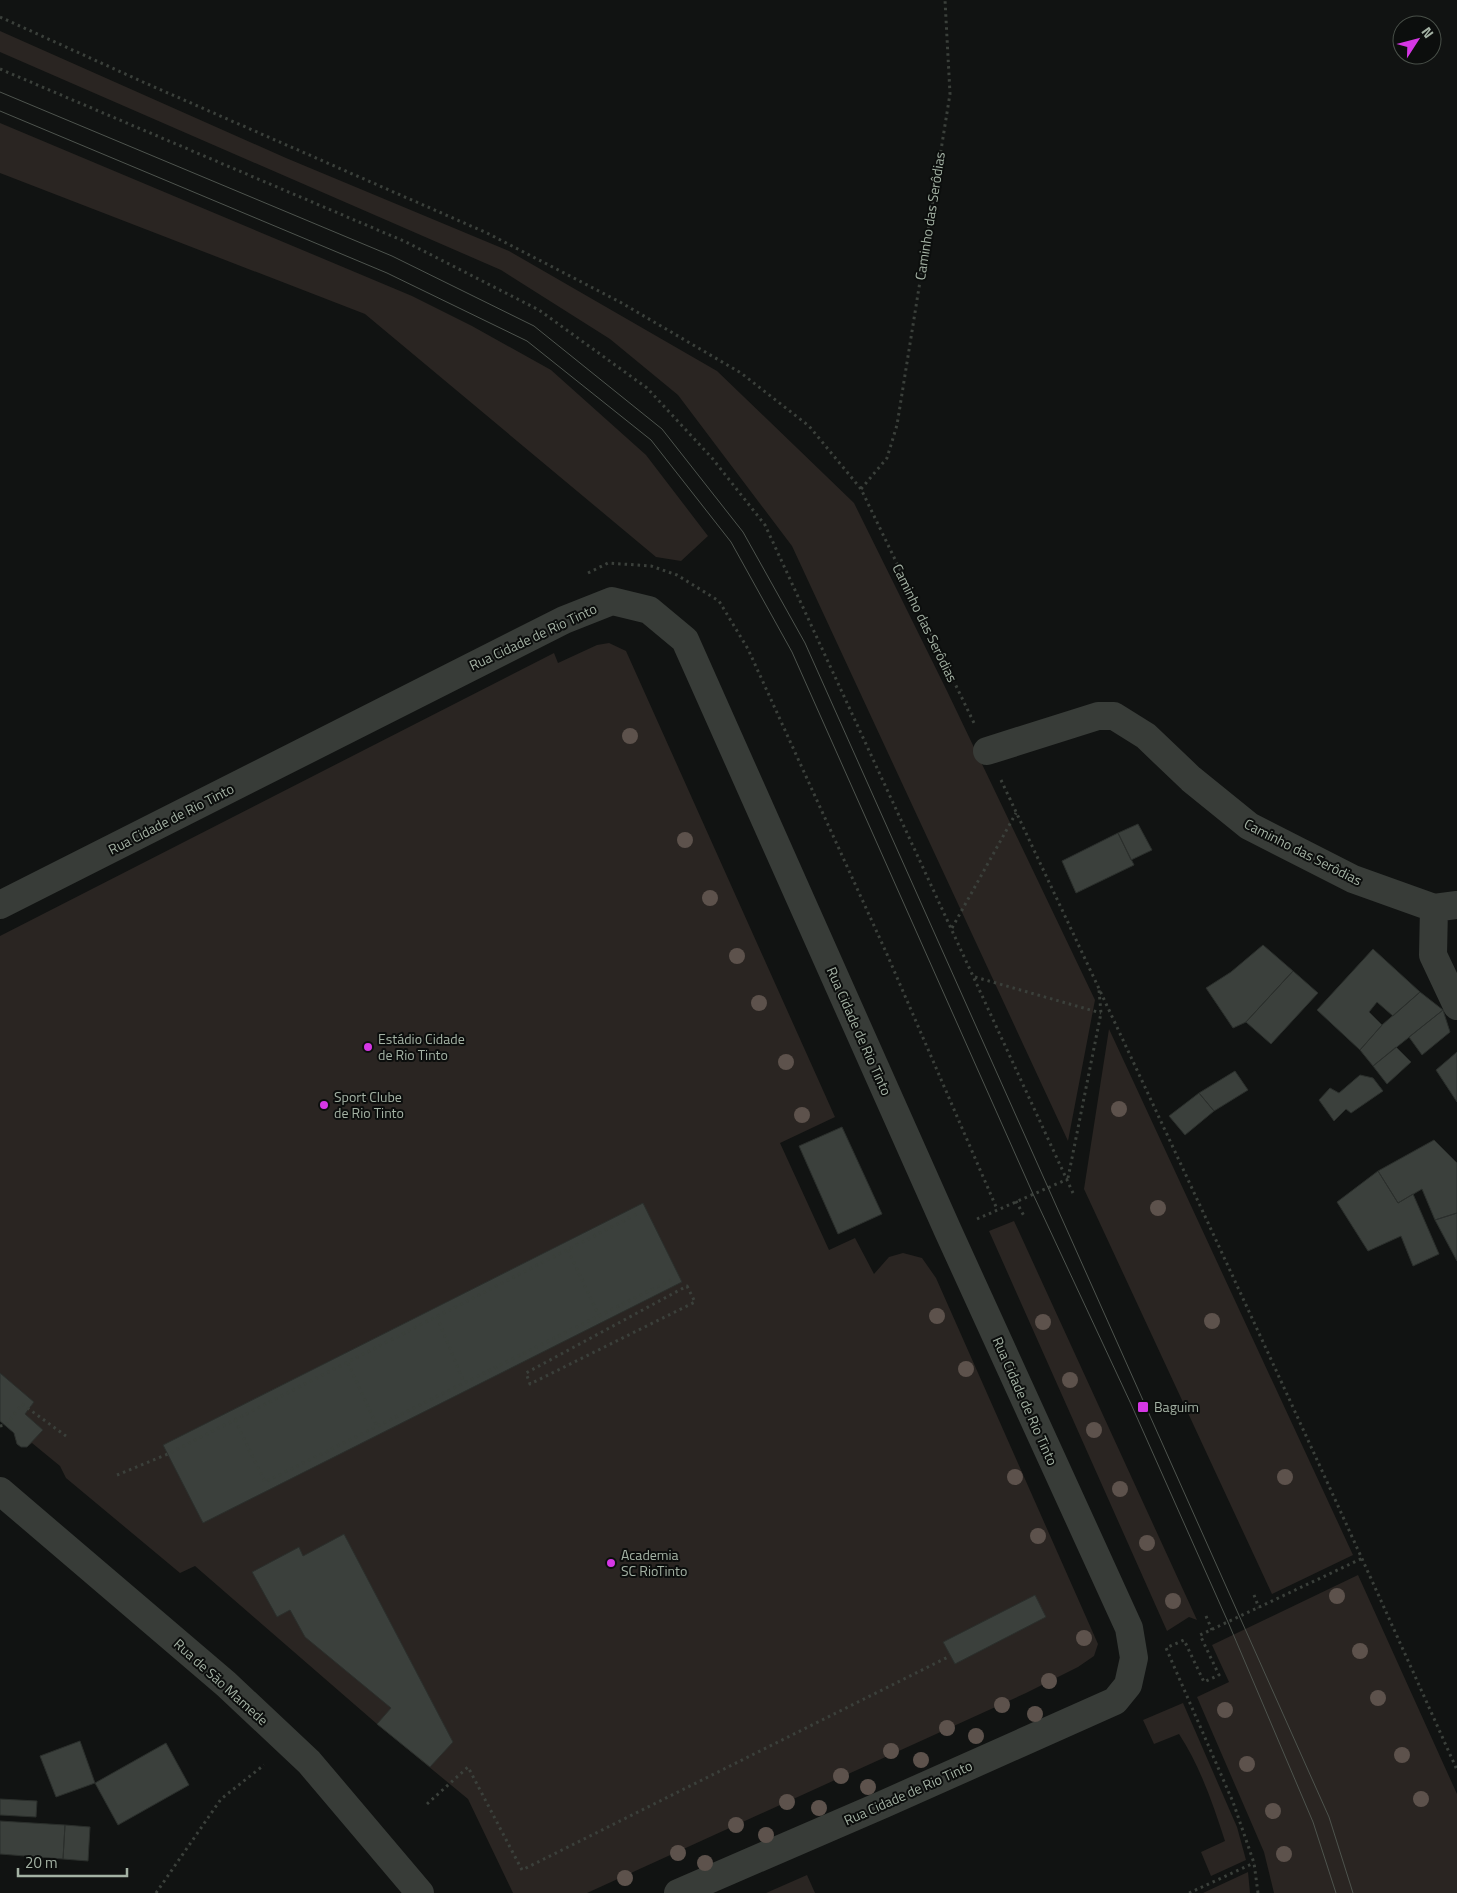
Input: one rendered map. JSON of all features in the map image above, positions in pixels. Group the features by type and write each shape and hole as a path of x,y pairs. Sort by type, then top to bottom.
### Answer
{"street":[{"name":"Rua Cidade de Rio Tinto","path":"0,905 564,620 612,601 648,610 685,640 948,1231 1129,1628 1134,1658 1128,1685 1114,1701 686,1891"},
{"name":"Caminho das Serôdias","path":"987,751 1098,716 1114,716 1146,736 1191,779 1249,826 1353,879 1445,906"},
{"path":"1445,906 1433,955 1457,1006"},
{"name":"Rua de São Mamede","path":"0,1491 226,1684 309,1762 420,1893"}],"path":[{"name":"Caminho das Serôdias","path":"945,0 950,94 897,425 887,458 861,489 987,751"},
{"path":"0,16 143,82 487,233 620,302 741,373 809,426 861,489"},
{"path":"0,69 406,242 539,310 647,388 712,458 765,525 1073,1193"},
{"path":"582,576 608,562 651,566 677,575 719,601 748,649 886,952 997,1209 1068,1179"},
{"path":"987,751 1363,1558 1457,1770"},
{"path":"952,928 1016,813"},
{"path":"975,977 1101,1013"},
{"path":"1068,1179 1101,1013 1098,987"},
{"path":"1016,1201 1024,1216"},
{"path":"117,1475 168,1454 639,1213"},
{"path":"568,1250 599,1316"},
{"path":"235,1420 265,1482 673,1279"},
{"path":"687,1286 694,1302 530,1384 526,1373 687,1286"},
{"path":"437,1318 464,1383"},
{"path":"348,1362 377,1426"},
{"path":"0,1426 6,1425 22,1404 66,1436"},
{"path":"1258,1893 1254,1863 1233,1802 1166,1648 1184,1640 1204,1682 1219,1675 1200,1635 1363,1558"},
{"path":"1254,1595 1259,1608"},
{"path":"1206,1616 1212,1630"},
{"path":"428,1804 468,1767 522,1870 950,1656"},
{"path":"156,1893 220,1799 265,1765"},
{"path":"1189,1893 1254,1863"}],"shaded area":[{"path":"0,31 286,158 509,251 717,371 854,503 947,691 1095,1000 1068,1141 792,546 678,395 610,339 501,270 0,52"},
{"path":"0,123 412,296 472,326 551,370 646,455 708,536 681,561 656,557 365,314 0,173"},
{"path":"609,643 626,651 835,1117 780,1143 829,1250 855,1238 874,1274 889,1257 903,1253 922,1258 936,1278 1098,1644 1094,1656 1078,1667 1026,1693 587,1893 513,1893 468,1799 377,1724 195,1566 180,1573 66,1478 60,1466 32,1443 27,1447 21,1447 17,1444 14,1433 0,1421 0,936 554,653 558,663 597,645"},
{"path":"1109,1029 1353,1555 1272,1594 1084,1189"},
{"path":"1014,1221 1197,1620 1189,1617 1167,1631 989,1231"},
{"path":"1358,1575 1457,1794 1457,1893 1274,1893 1264,1852 1197,1697 1229,1682 1212,1645"},
{"path":"1183,1703 1237,1827 1246,1860 1211,1876 1201,1852 1225,1841 1200,1772 1179,1734 1154,1744 1143,1720"},
{"path":"1248,1872 1250,1893 1203,1893"},
{"path":"807,1875 815,1893 766,1893"}],"building":[{"path":"1138,824 1152,850 1131,860 1118,833"},
{"path":"1118,833 1134,865 1076,893 1062,861"},
{"path":"1263,945 1293,971 1246,1022 1233,1028 1206,988 1231,972"},
{"path":"1373,949 1420,992 1393,1016 1377,1002 1369,1012 1382,1025 1360,1050 1317,1010"},
{"path":"1293,971 1318,993 1271,1044 1246,1022"},
{"path":"1420,992 1443,1010 1373,1066 1360,1050 1382,1025"},
{"path":"1443,1010 1450,1032 1422,1055 1409,1037"},
{"path":"1396,1047 1411,1062 1387,1084 1373,1066"},
{"path":"1457,1052 1457,1102 1436,1070"},
{"path":"1235,1071 1248,1090 1214,1111 1199,1093"},
{"path":"1360,1075 1373,1078 1383,1091 1351,1113 1346,1109 1334,1121 1319,1100 1330,1088 1339,1093"},
{"path":"1199,1093 1214,1111 1185,1135 1169,1116"},
{"path":"842,1127 882,1214 838,1234 799,1146"},
{"path":"1434,1140 1457,1163 1457,1213 1435,1220 1422,1189 1398,1203 1378,1171"},
{"path":"1378,1171 1398,1203 1413,1194 1439,1254 1413,1266 1401,1236 1368,1251 1337,1202"},
{"path":"643,1203 682,1282 203,1523 163,1445"},
{"path":"1457,1213 1457,1261 1435,1220"},
{"path":"0,1373 34,1402 25,1414 43,1430 27,1447 21,1447 17,1444 14,1433 0,1421"},
{"path":"344,1534 453,1742 430,1767 377,1724 391,1708 305,1637 290,1610 277,1617 252,1572 299,1547 303,1556"},
{"path":"1035,1595 1046,1617 955,1664 943,1642"},
{"path":"80,1741 95,1783 56,1797 40,1756"},
{"path":"166,1743 189,1785 118,1825 95,1783"},
{"path":"0,1799 37,1801 36,1817 0,1815"},
{"path":"0,1821 65,1825 63,1859 0,1854"},
{"path":"65,1825 90,1827 88,1861 63,1859"}],"tram line":[{"path":"0,92 392,256 534,326 662,429 743,532 805,643 1329,1817 1353,1893"},
{"path":"0,111 387,273 527,341 651,440 731,542 792,652 1033,1194 1131,1404 1228,1622 1313,1822 1336,1893"}],"place":[{"name":"Estádio Cidade de Rio Tinto","path":"368,1047"},
{"name":"Sport Clube de Rio Tinto","path":"324,1105"},
{"name":"Baguim","path":"1143,1407"},
{"name":"Academia SC RioTinto","path":"611,1563"}]}
